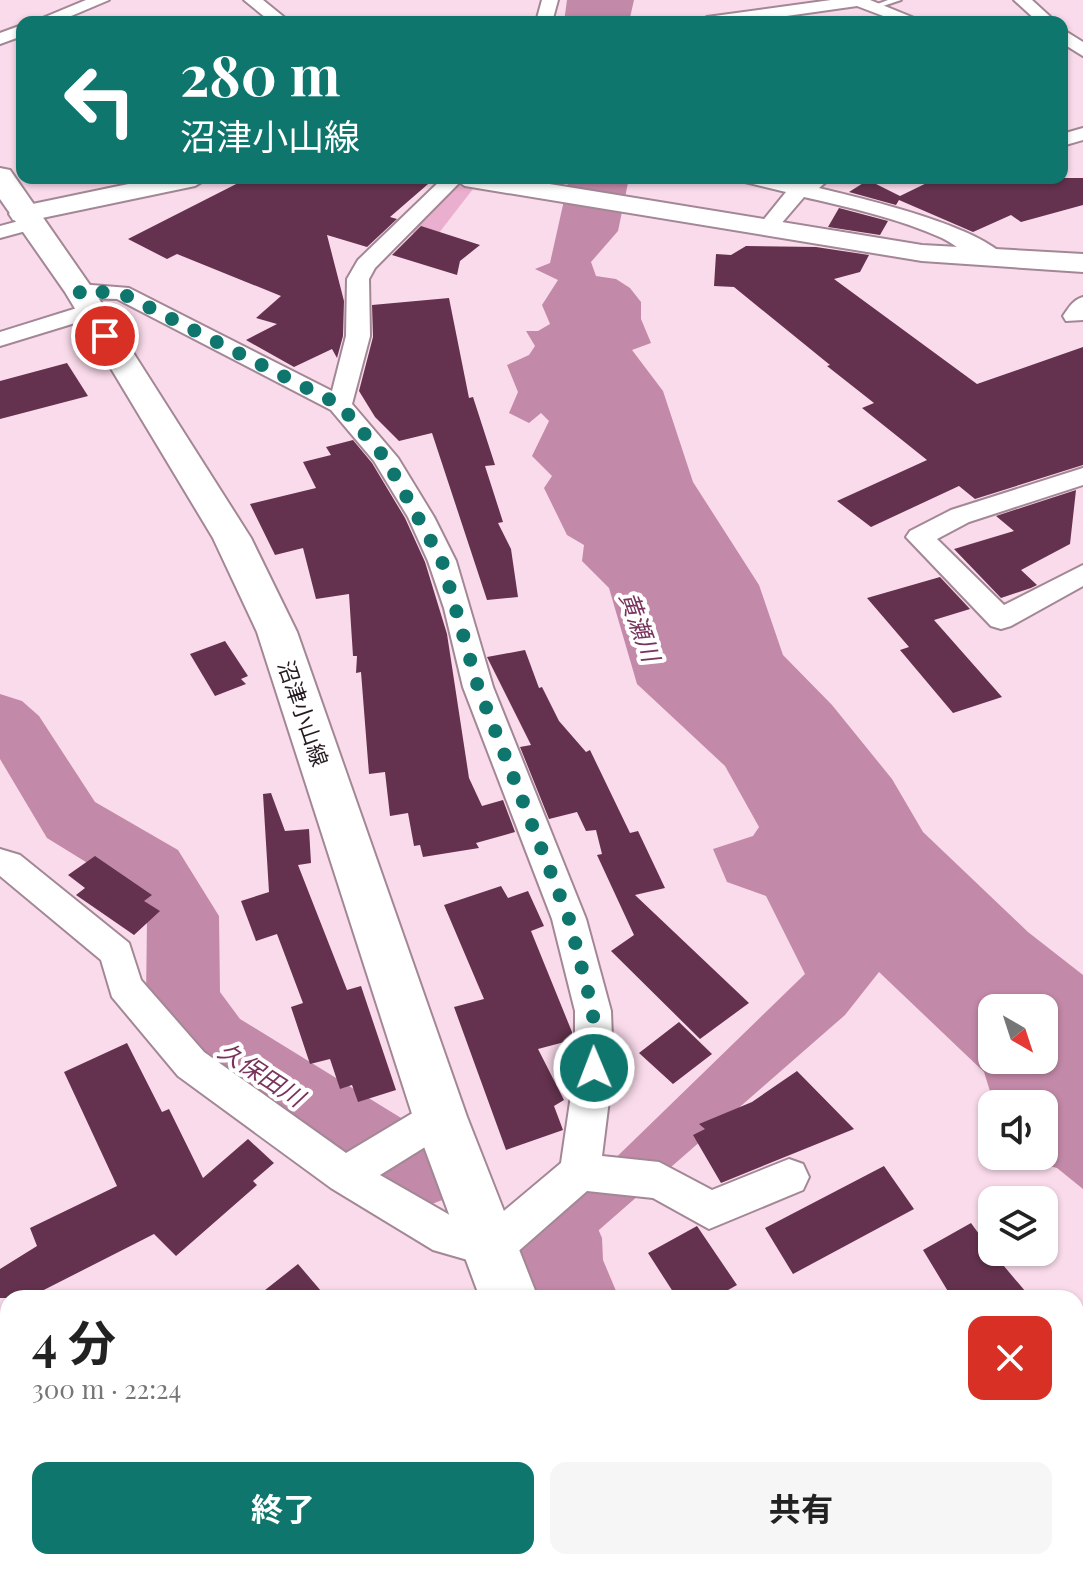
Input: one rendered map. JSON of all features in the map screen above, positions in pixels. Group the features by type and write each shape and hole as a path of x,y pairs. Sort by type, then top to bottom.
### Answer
{"main road":[{"name":"沼津小山線","path":"0,176 18,223 84,301 232,538 277,632 431,1121 492,1247 506,1290"}],"street":[{"path":"57,16 101,0"},
{"path":"252,0 274,16"},
{"path":"1022,0 1041,16"},
{"path":"750,16 860,1 897,16"},
{"path":"18,223 171,184"},
{"path":"340,405 358,336 358,279 366,265 448,184"},
{"path":"514,184 687,216 922,253 1083,263"},
{"path":"776,184 891,212 949,234 996,259"},
{"path":"767,228 799,190 815,184"},
{"path":"0,339 84,301 121,293 340,405 385,458 442,561 478,687 569,919 593,1011 594,1068 586,1172"},
{"path":"1079,485 960,516 920,537 1001,619 1083,574"},
{"path":"0,862 8,864 117,953 125,986 191,1064 345,1175 447,1236 492,1247 586,1172 659,1180 709,1210 789,1177"},
{"path":"345,1175 431,1121"}],"lane":[{"path":"871,8 897,0"}],"shaded area":[{"path":"455,185 473,189 435,238 412,233"}],"water":[{"path":"567,0 634,0 630,16 565,16"},
{"name":"黄瀬川","path":"568,184 628,184 618,231 591,262 596,276 616,279 630,288 641,302 641,319 651,343 632,350 663,391 693,482 759,585 783,655 832,705 892,779 923,832 1028,932 1083,975 1083,1189 1058,1169 1058,1090 990,1090 985,1074 1058,1074 1058,994 978,994 978,1066 879,972 845,1015 560,1264 561,1211 805,974 766,896 727,882 713,849 753,836 759,827 725,766 637,684 609,588 582,561 584,545 567,535 544,488 552,476 532,456 549,421 541,413 529,423 509,413 518,392 507,365 529,355 535,346 526,331 538,331 550,324 542,305 558,280 535,269 550,263"}],"building":[{"path":"1068,178 1083,178 1083,205 1021,222 1011,215 973,232 899,200 896,205 849,192 862,184 876,184 900,196 925,184 1068,184"},
{"path":"236,184 428,184 390,217 397,219 367,247 327,235 344,301 343,336 337,358 332,349 294,367 246,340 277,324 256,318 281,296 177,254 167,259 128,239"},
{"path":"839,208 888,221 880,235 828,227"},
{"path":"421,226 480,245 460,261 457,275 392,255"},
{"path":"746,246 816,247 869,255 860,272 834,279 977,384 1083,347 1083,465 975,499 959,486 871,527 837,501 927,460 862,408 874,403 827,366 830,365 734,287 714,286 716,254 731,255"},
{"path":"449,298 469,398 473,397 495,465 485,466 503,522 498,523 511,549 518,597 487,600 432,433 399,441 375,417 359,391 373,337 372,305"},
{"path":"67,363 88,396 0,419 0,381"},
{"path":"353,440 372,463 405,518 425,562 447,634 469,778 482,806 503,800 515,832 476,843 479,848 423,857 420,845 414,846 408,813 390,816 385,772 369,774 361,672 356,673 357,656 353,656 349,594 316,599 303,548 275,555 250,504 316,488 303,462 331,455 326,447"},
{"path":"1076,490 1070,544 1021,570 1037,585 1031,588 1001,598 954,549 1014,531 996,516"},
{"path":"940,577 970,609 934,620 1002,697 953,713 900,650 909,647 867,598"},
{"path":"225,641 248,676 241,679 246,684 215,696 190,654"},
{"path":"525,650 539,688 542,687 559,721 586,752 590,750 630,833 638,831 665,888 635,895 749,1003 700,1039 611,951 634,935 597,855 602,854 596,830 586,831 577,812 549,819 520,747 531,745 487,657"},
{"path":"271,793 285,831 309,829 311,863 298,865 347,990 361,986 396,1090 358,1102 352,1085 340,1089 330,1059 310,1064 291,1007 303,1003 277,934 256,941 241,901 269,892 263,794"},
{"path":"95,856 152,895 144,901 160,911 134,935 76,895 85,888 68,875"},
{"path":"501,886 508,898 528,891 544,926 531,931 572,1032 572,1040 538,1049 564,1100 554,1106 563,1130 506,1150 454,1007 484,999 444,905"},
{"path":"679,1022 712,1054 673,1084 639,1053"},
{"path":"127,1043 162,1112 169,1109 203,1178 248,1139 274,1163 253,1181 257,1185 176,1256 154,1234 44,1290 0,1290 0,1269 37,1246 30,1228 117,1186 64,1072"},
{"path":"797,1071 854,1129 721,1183 693,1135 705,1129 699,1124 752,1102"},
{"path":"884,1166 914,1209 793,1274 765,1228"},
{"path":"971,1223 978,1233 978,1266 1004,1266 1024,1290 947,1290 923,1250"},
{"path":"697,1226 737,1285 728,1290 672,1290 648,1253"},
{"path":"298,1264 320,1290 265,1290"}],"waterway":[{"name":"久保田川","path":"0,717 16,732 71,820 153,869 183,916 183,1000 213,1042 416,1172"},
{"name":"久保田川","path":"560,1238 560,1264 572,1290"}],"route":[{"path":"105,336 79,291 121,293 340,405 385,458 421,517 442,561 458,608 478,687 569,919 593,1011 594,1068"}]}
